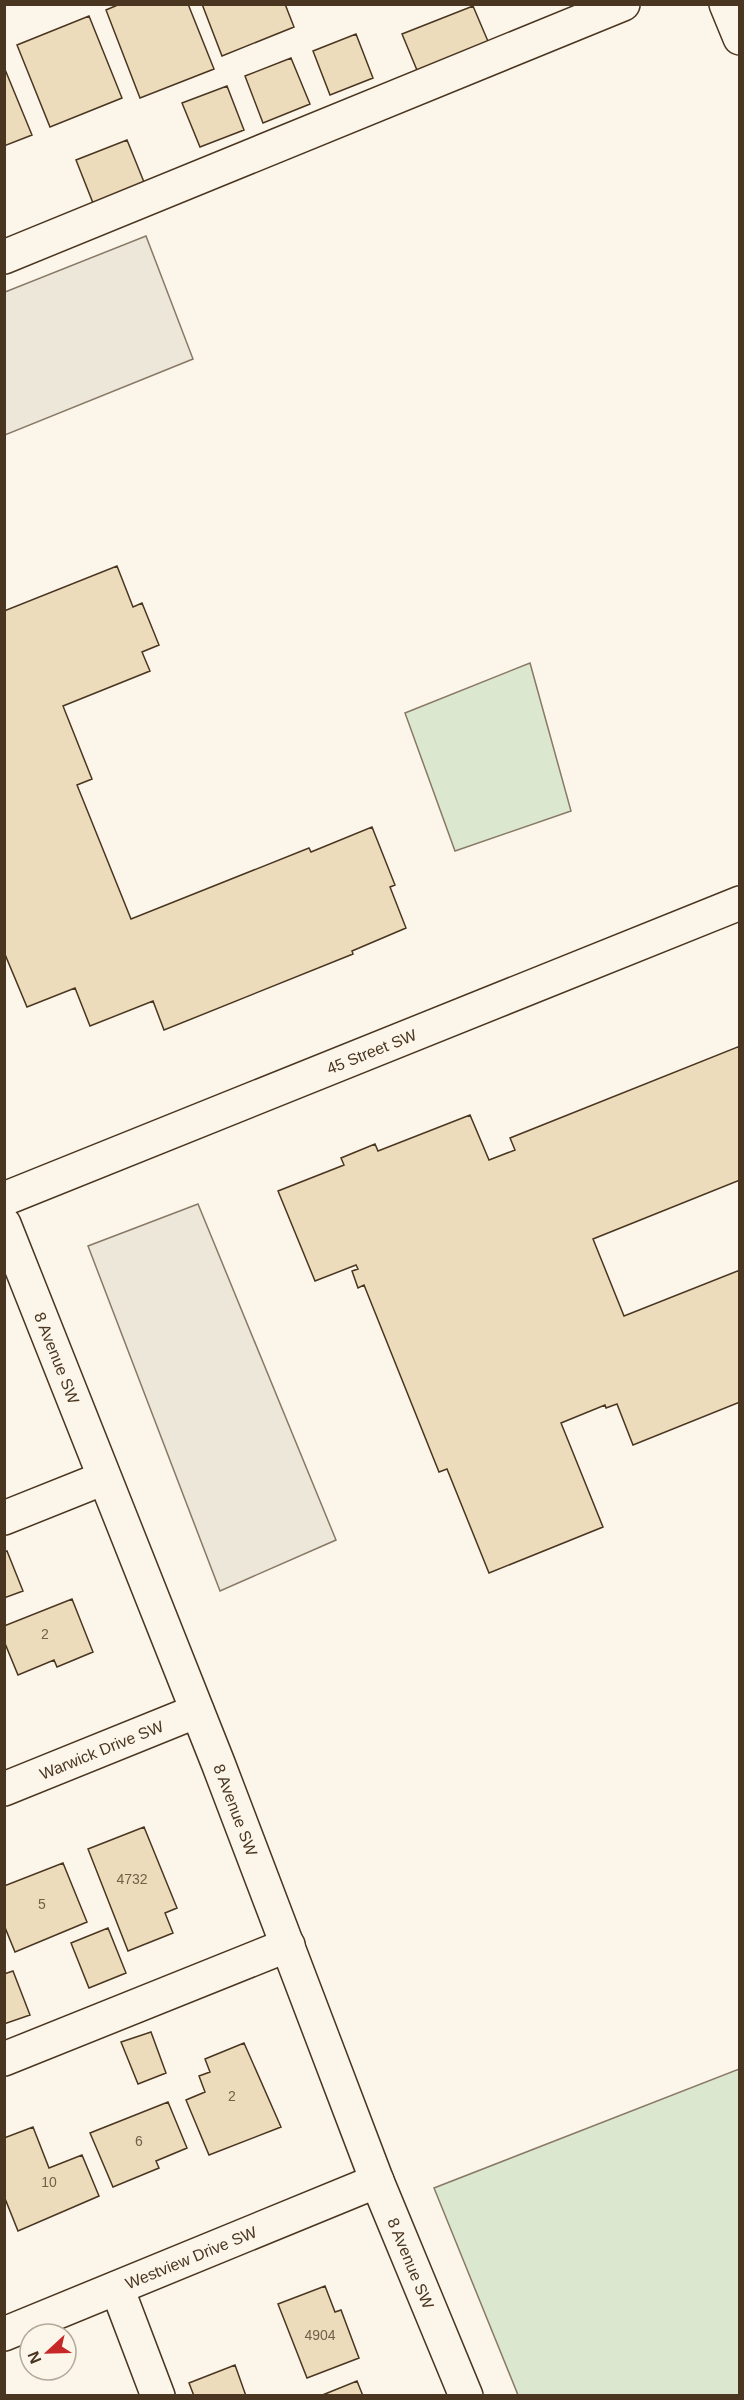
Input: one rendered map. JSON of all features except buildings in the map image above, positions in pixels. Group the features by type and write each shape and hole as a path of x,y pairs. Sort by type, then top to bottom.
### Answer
{"street":[{"path":"4,257 623,4"},
{"path":"726,4 740,38"},
{"name":"45 Street SW","path":"4,1200 740,903"},
{"name":"8 Avenue SW","path":"4,1224 197,1711 378,2181 466,2396"},
{"path":"4,1518 104,1478"},
{"name":"Warwick Drive SW","path":"4,1789 197,1711"},
{"path":"4,2059 288,1945"},
{"name":"Westview Drive SW","path":"4,2334 378,2181"},
{"path":"117,2288 159,2396"}],"green space":[{"path":"530,663 571,811 455,851 405,713"},
{"path":"739,2069 739,2395 518,2395 434,2188"}],"shaded area":[{"path":"146,236 193,359 5,435 5,292"},
{"path":"198,1204 336,1540 220,1591 88,1246"}]}
